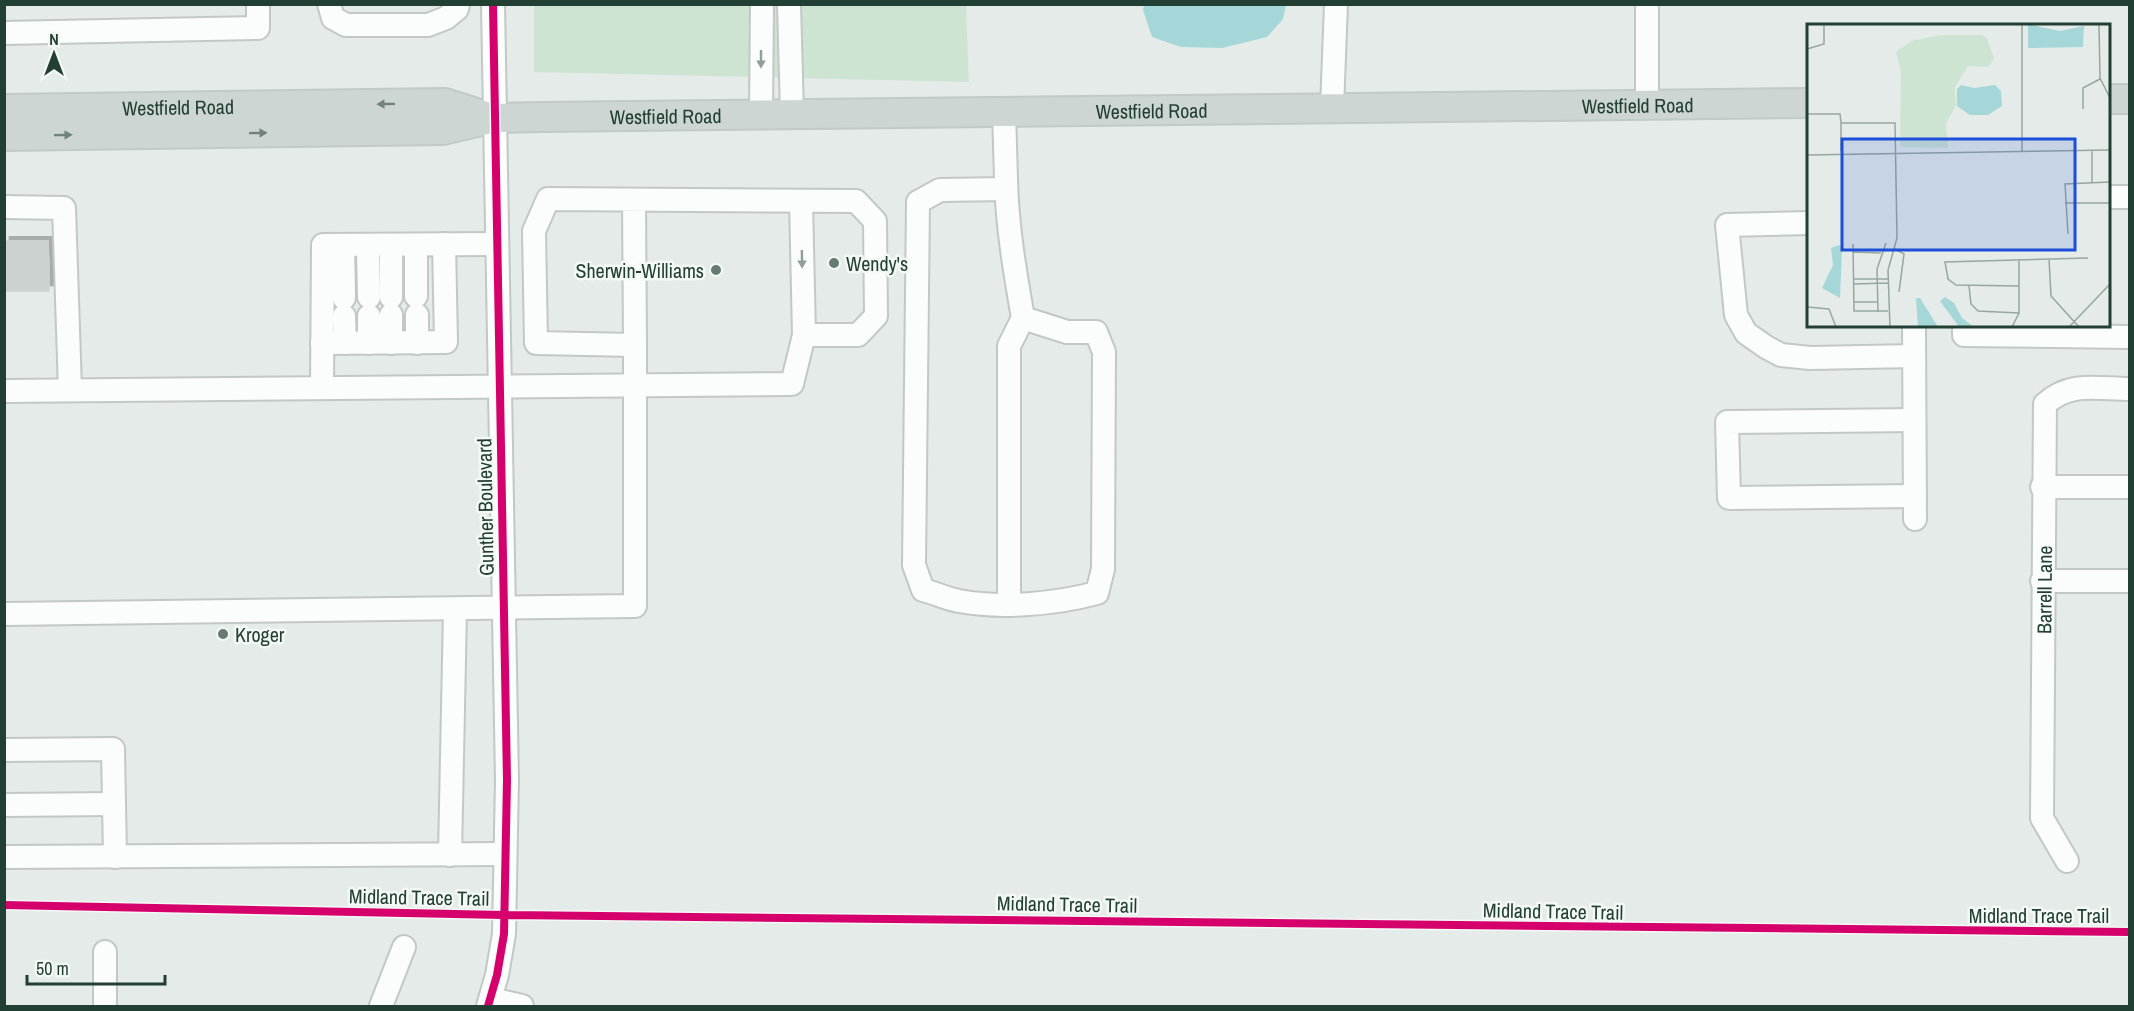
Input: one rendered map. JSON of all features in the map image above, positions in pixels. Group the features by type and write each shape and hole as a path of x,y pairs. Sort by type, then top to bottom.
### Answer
{"main road":[{"path":"2110,99 2130,99"},
{"name":"Westfield Road","path":"4,109 445,103 494,118"},
{"name":"Westfield Road","path":"4,136 443,130 494,118 1807,103"}],"street":[{"path":"4,33 258,28 258,4"},
{"path":"329,4 333,18 346,26 428,25 446,18 458,7"},
{"name":"Gunther Boulevard","path":"490,1003 502,952 505,854 493,4"},
{"path":"761,114 762,4"},
{"path":"789,4 792,113"},
{"path":"1332,108 1336,4"},
{"path":"1647,4 1647,104"},
{"path":"1004,111 1006,189 1013,262 1023,318 1009,346 1009,603"},
{"path":"1006,189 940,190 918,202 914,565 923,590 959,601 1009,603 1071,600 1097,593 1103,569 1104,352 1096,332 1067,332 1023,318"},
{"path":"2110,197 2130,197"},
{"path":"635,345 536,344 534,237 548,199 855,201 875,220 876,316 858,335 804,335"},
{"path":"4,614 635,606 634,200"},
{"path":"4,391 792,384 804,335 801,201"},
{"path":"4,207 64,208 70,390"},
{"path":"1807,223 1727,225 1736,315 1746,333 1781,355 1810,358 1914,356"},
{"path":"322,388 323,245 444,244 534,237"},
{"path":"416,244 417,343"},
{"path":"322,343 447,342 444,244"},
{"path":"343,245 345,343"},
{"path":"368,245 369,307 380,343"},
{"path":"380,343 392,306 391,245"},
{"path":"1914,327 1915,519"},
{"path":"1964,327 1964,335 2126,335"},
{"name":"Barrell Lane","path":"2067,861 2042,818 2045,404 2058,392 2068,389 2130,389"},
{"path":"1914,420 1727,422 1729,498 1915,496"},
{"path":"2043,487 2130,486"},
{"path":"2042,581 2130,581"},
{"path":"450,855 454,610"},
{"path":"4,750 113,749 115,857"},
{"path":"4,805 114,804"},
{"path":"4,856 505,854"},
{"path":"381,1006 404,947"},
{"path":"105,952 105,1006"},
{"path":"490,1003 522,1006"}],"green space":[{"path":"534,5 966,5 969,82 534,72"}],"water":[{"path":"1144,4 1286,5 1283,19 1267,37 1222,48 1181,47 1152,37 1143,10"}],"building":[{"path":"4,241 48,241 49,291 4,291"}],"cycle path":[{"path":"488,1006 497,975 504,934 507,780 493,4"},
{"name":"Midland Trace Trail","path":"4,905 504,915 2130,932"}],"place":[{"name":"Wendy's","path":"834,263"},
{"name":"Sherwin-Williams","path":"716,270"},
{"name":"Kroger","path":"223,634"}]}
